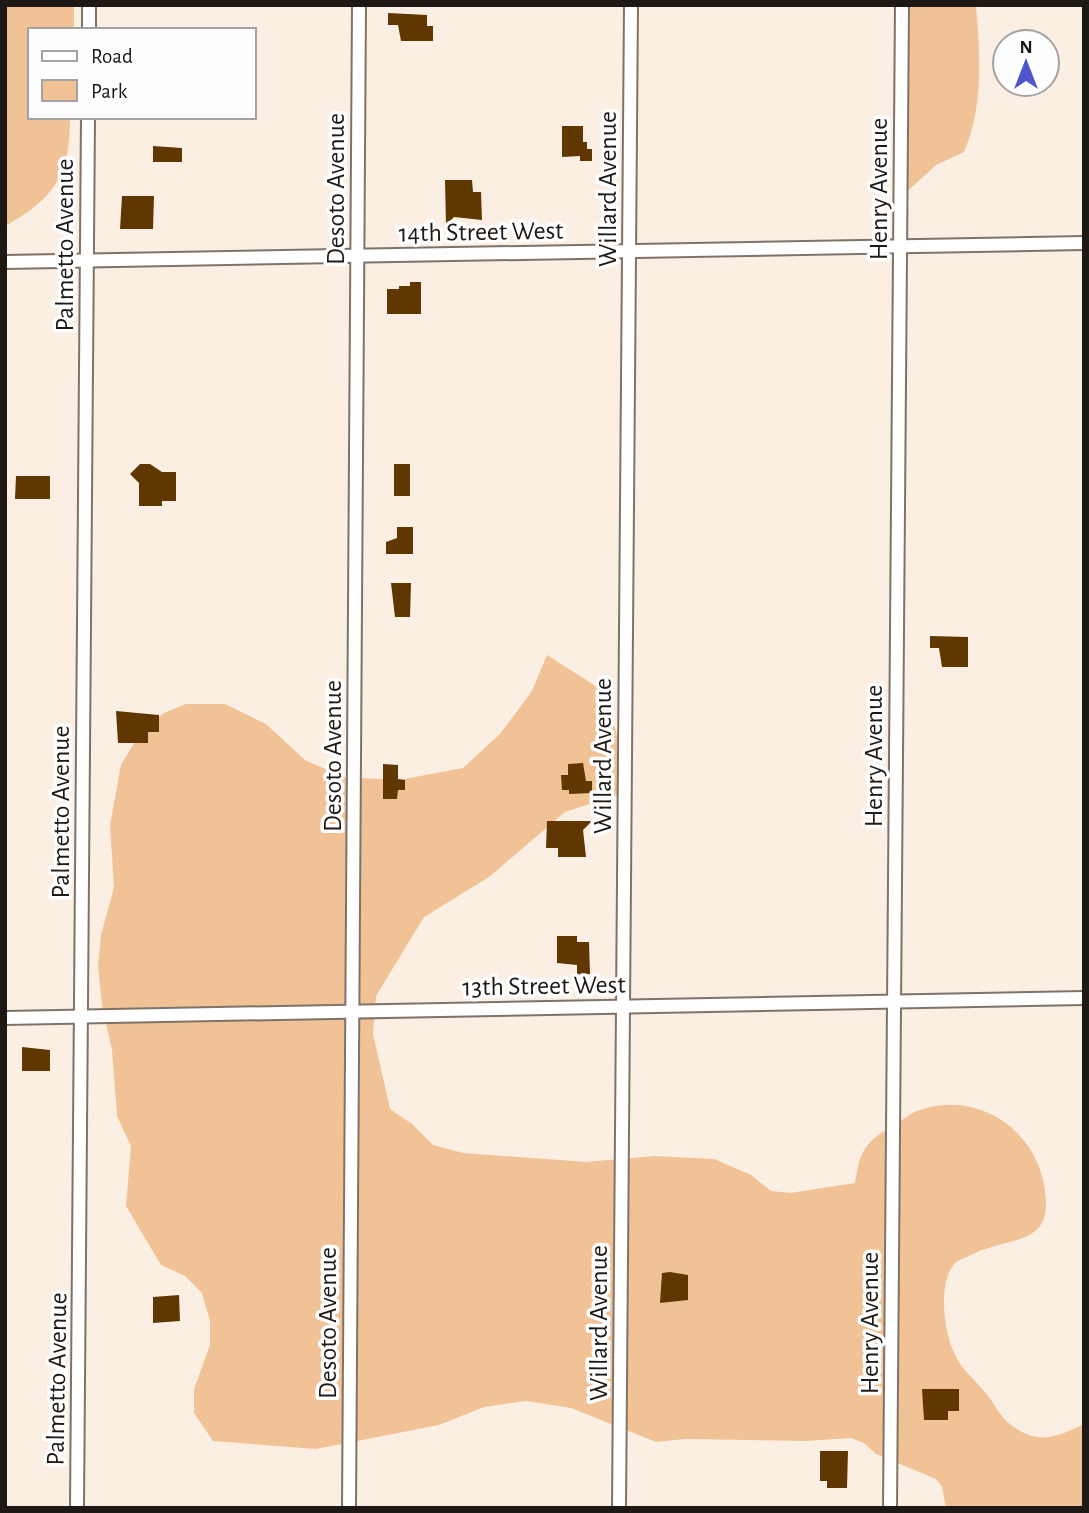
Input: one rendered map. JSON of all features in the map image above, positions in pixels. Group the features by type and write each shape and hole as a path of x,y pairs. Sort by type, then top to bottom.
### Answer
{"street":[{"path":"89,5 89,28"},
{"name":"Desoto Avenue","path":"349,1508 359,5"},
{"name":"Willard Avenue","path":"620,1508 631,5"},
{"name":"Henry Avenue","path":"890,1508 902,5"},
{"name":"Palmetto Avenue","path":"77,1508 88,119"},
{"name":"14th Street West","path":"5,262 1084,243"},
{"name":"13th Street West","path":"5,1017 1084,998"}],"green space":[{"path":"5,5 74,5 74,28 28,28 28,119 70,119 63,169 57,182 37,205 5,226"},
{"path":"902,5 976,5 979,80 975,117 964,152 936,165 899,199"},
{"path":"547,655 605,692 632,790 565,812 489,877 424,917 376,996 373,1034 390,1109 412,1124 433,1145 463,1153 586,1162 654,1156 714,1159 751,1175 771,1191 790,1193 855,1183 860,1159 870,1142 914,1112 938,1106 958,1105 978,1109 996,1117 1012,1128 1026,1143 1036,1160 1043,1180 1046,1202 1044,1218 1038,1229 1028,1236 985,1249 955,1263 946,1283 945,1321 951,1346 961,1365 1011,1425 1030,1435 1047,1437 1084,1424 1084,1508 946,1508 942,1487 936,1479 876,1454 864,1443 851,1438 806,1441 685,1439 656,1442 571,1408 526,1401 484,1407 439,1425 316,1449 213,1441 194,1413 194,1389 210,1345 210,1321 202,1293 185,1276 161,1265 126,1206 131,1146 117,1116 112,1050 102,1005 98,966 101,935 114,888 110,825 121,765 142,730 164,713 186,704 225,704 266,724 305,760 343,777 399,780 463,768 500,734 532,691"}],"building":[{"path":"388,13 427,15 427,26 433,26 433,41 401,41 398,25 388,25"},
{"path":"562,126 583,126 583,142 587,142 587,149 592,149 592,161 580,161 580,156 562,157"},
{"path":"153,146 182,148 182,162 153,162"},
{"path":"445,180 472,180 473,192 481,192 482,220 454,217 446,225"},
{"path":"122,196 154,196 153,229 120,229"},
{"path":"410,282 421,282 421,314 387,314 387,289 410,286"},
{"path":"140,464 150,464 162,472 176,472 176,501 162,501 162,506 139,506 139,483 130,474"},
{"path":"394,464 410,464 410,496 394,496"},
{"path":"16,476 50,476 50,499 15,499"},
{"path":"397,527 413,527 413,554 386,554 386,542 397,538"},
{"path":"391,583 411,583 410,617 395,617"},
{"path":"930,636 968,637 968,667 942,667 939,648 930,648"},
{"path":"116,711 159,715 159,732 148,732 148,743 118,743"},
{"path":"583,763 586,781 592,781 592,793 569,794 569,790 562,790 561,775 568,775 568,764"},
{"path":"383,764 398,765 398,779 405,780 405,790 398,790 397,799 383,799"},
{"path":"547,821 592,821 583,830 586,857 558,857 558,848 546,848"},
{"path":"557,936 577,936 577,942 589,942 590,974 577,975 577,965 557,963"},
{"path":"22,1047 50,1050 50,1071 22,1071"},
{"path":"662,1273 688,1275 688,1300 660,1303"},
{"path":"179,1295 180,1321 153,1323 153,1297"},
{"path":"922,1389 959,1389 959,1411 948,1411 948,1420 924,1420"},
{"path":"820,1451 848,1451 847,1488 827,1488 827,1481 820,1481"}]}
